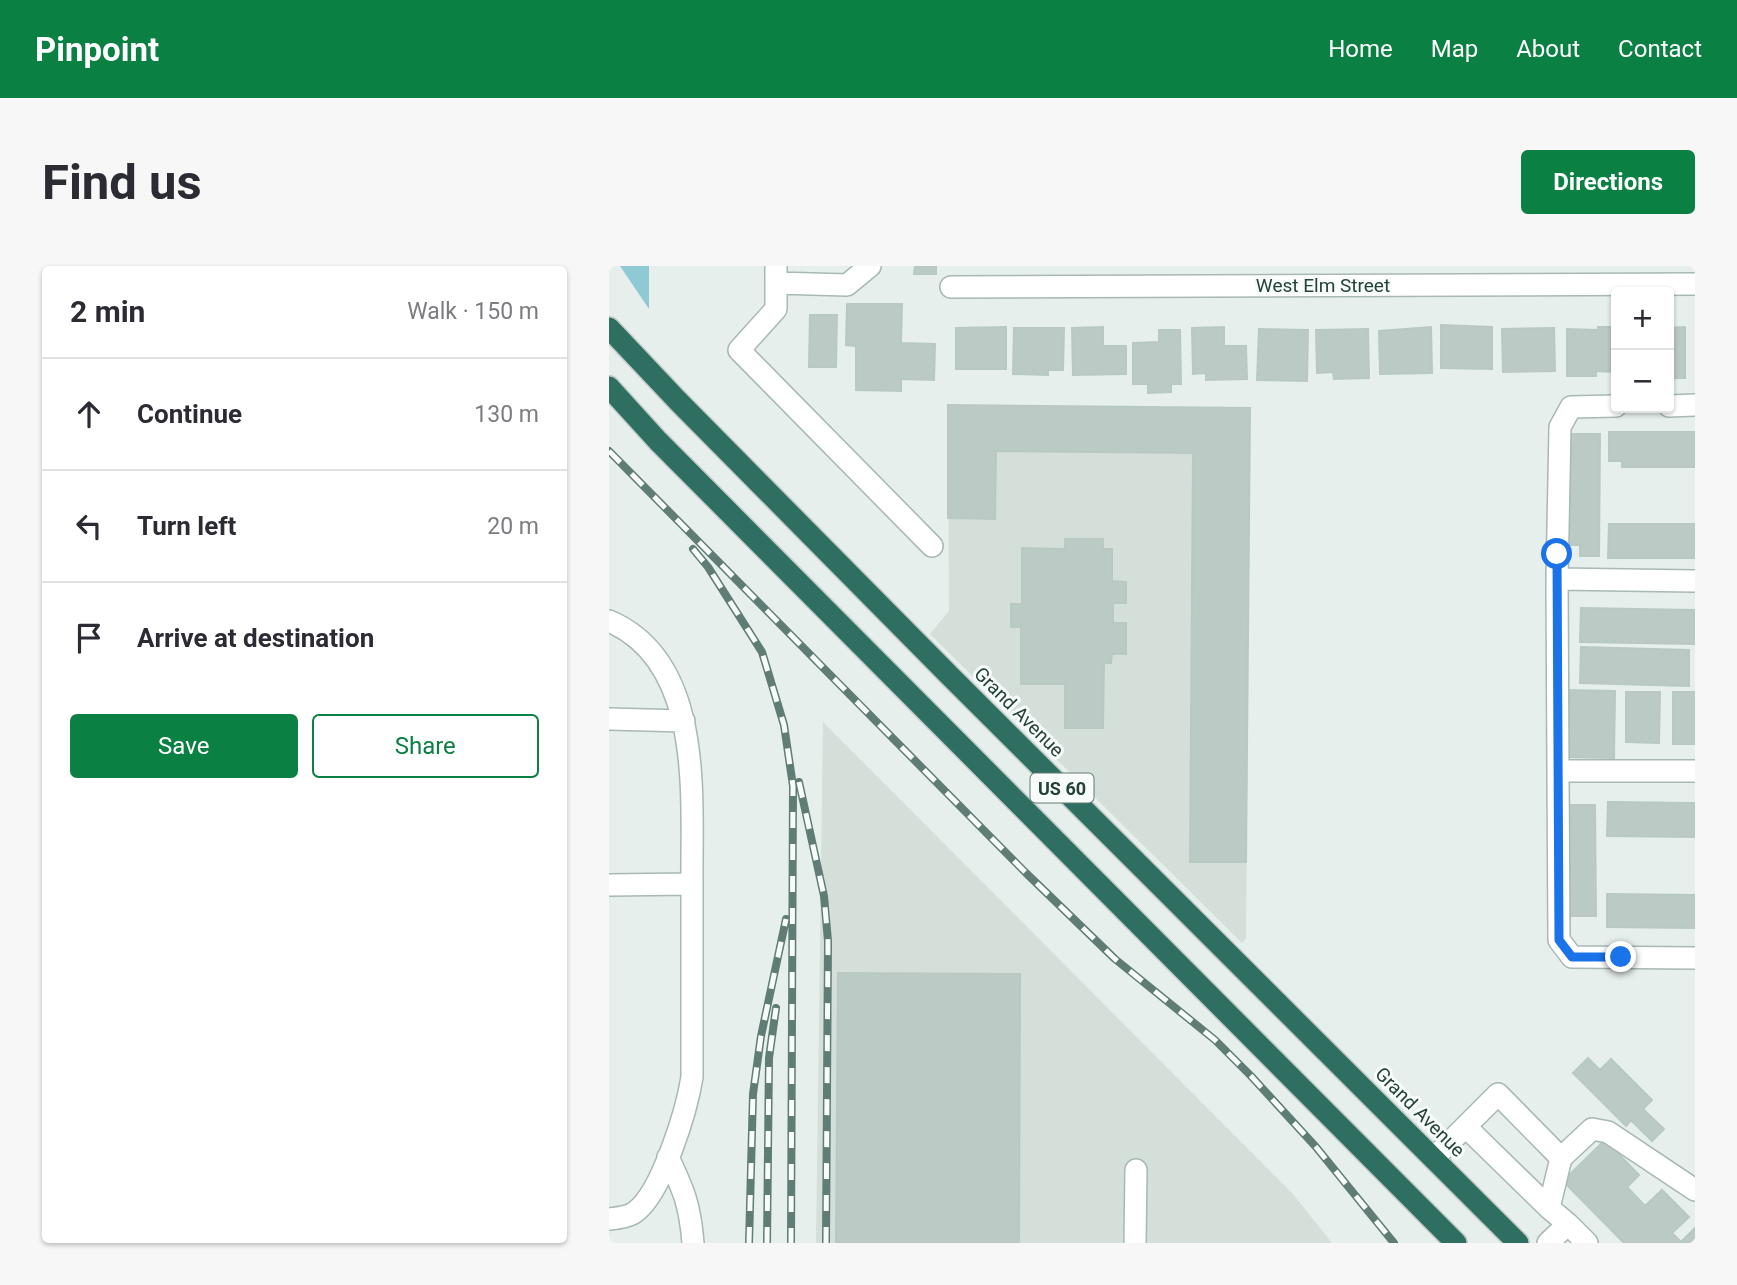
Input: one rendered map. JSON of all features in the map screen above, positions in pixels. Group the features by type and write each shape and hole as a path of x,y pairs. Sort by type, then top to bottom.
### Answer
{"highway":[{"name":"Grand Avenue","path":"609,328 948,674 1518,1243"},
{"name":"US 60","path":"609,387 658,441 1456,1243"}],"street":[{"path":"870,266 847,285 776,274 776,309 739,350 932,545"},
{"name":"West Elm Street","path":"951,287 1095,276 1603,275 1695,284"},
{"path":"1674,406 1695,405"},
{"path":"1611,406 1571,407 1560,427 1557,579 1559,940 1572,957 1695,958"},
{"path":"1557,579 1695,581"},
{"path":"609,621 635,635 651,652 675,695 684,722 690,766 692,884 692,1077 685,1111 657,1181 635,1212 609,1219"},
{"path":"609,719 684,722"},
{"path":"1558,771 1695,771"},
{"path":"609,885 692,884"},
{"path":"1434,1158 1498,1094 1561,1158"},
{"path":"1466,1126 1587,1243"},
{"path":"1549,1208 1561,1158 1592,1129 1608,1132 1695,1190"},
{"path":"668,1157 687,1198 693,1243"},
{"path":"1135,1243 1136,1170"},
{"path":"1548,1243 1568,1224"}],"shaded area":[{"path":"948,405 1250,408 1246,938 1242,943 930,634 949,611"},
{"path":"823,722 1293,1194 1332,1243 816,1243"}],"water":[{"path":"620,266 649,266 649,309"}],"building":[{"path":"915,266 936,266 936,274 914,274"},
{"path":"847,304 902,304 901,343 935,344 934,380 901,379 901,391 856,390 856,346 846,345"},
{"path":"810,315 837,315 836,367 809,367"},
{"path":"1441,325 1492,327 1492,369 1441,368"},
{"path":"1006,327 1006,369 956,369 956,328"},
{"path":"1103,327 1103,346 1126,346 1126,374 1073,375 1072,328"},
{"path":"1224,327 1224,346 1246,346 1247,379 1206,380 1206,373 1193,374 1192,328"},
{"path":"1431,327 1432,373 1380,374 1379,331"},
{"path":"1598,327 1611,327 1611,372 1596,371 1596,376 1567,376 1567,329 1598,330"},
{"path":"1685,327 1685,378 1674,378 1674,328"},
{"path":"1014,328 1064,328 1063,370 1048,370 1048,375 1013,374"},
{"path":"1554,328 1555,371 1503,372 1502,329"},
{"path":"1259,329 1308,330 1307,381 1257,380"},
{"path":"1368,329 1369,378 1334,379 1333,372 1317,373 1316,330"},
{"path":"1159,330 1180,330 1181,384 1171,384 1171,392 1148,393 1148,384 1133,384 1133,343 1159,342"},
{"path":"948,405 1250,408 1246,862 1190,862 1193,453 996,451 995,519 948,518"},
{"path":"1609,432 1695,432 1695,467 1622,467 1622,461 1609,461"},
{"path":"1566,434 1600,434 1599,556 1580,556 1580,545 1565,545"},
{"path":"1609,524 1695,524 1695,558 1608,558"},
{"path":"1065,539 1103,539 1103,549 1112,549 1112,581 1126,582 1126,603 1113,603 1113,623 1126,623 1126,654 1112,654 1111,663 1104,663 1103,728 1065,728 1065,684 1021,684 1021,627 1011,627 1011,604 1022,604 1022,548 1065,549"},
{"path":"1581,608 1694,610 1694,644 1580,642"},
{"path":"1581,647 1689,650 1689,686 1580,683"},
{"path":"1564,690 1615,691 1614,758 1562,757"},
{"path":"1626,692 1660,692 1659,743 1626,742"},
{"path":"1673,692 1695,692 1695,744 1673,744"},
{"path":"1608,802 1695,803 1695,837 1607,836"},
{"path":"1562,805 1595,805 1596,916 1563,916"},
{"path":"1607,894 1695,895 1695,928 1607,927"},
{"path":"838,973 1020,974 1019,1243 836,1243"},
{"path":"1588,1058 1600,1070 1611,1059 1652,1100 1643,1109 1664,1129 1652,1141 1631,1120 1626,1126 1573,1073"},
{"path":"1605,1140 1639,1175 1627,1187 1645,1206 1662,1190 1689,1217 1672,1233 1681,1242 1695,1228 1695,1243 1624,1243 1563,1181"}],"railway":[{"path":"609,451 1026,873 1115,959 1215,1040 1251,1076 1316,1147 1394,1243"},
{"path":"693,549 708,567 762,652 784,725 793,786 791,1243"},
{"path":"799,782 824,896 828,941 826,1243"},
{"path":"749,1243 753,1094 761,1036 786,919"},
{"path":"767,1243 769,1058 776,1008"}],"route":[{"path":"1557,554 1559,940 1572,957 1621,957"}]}
